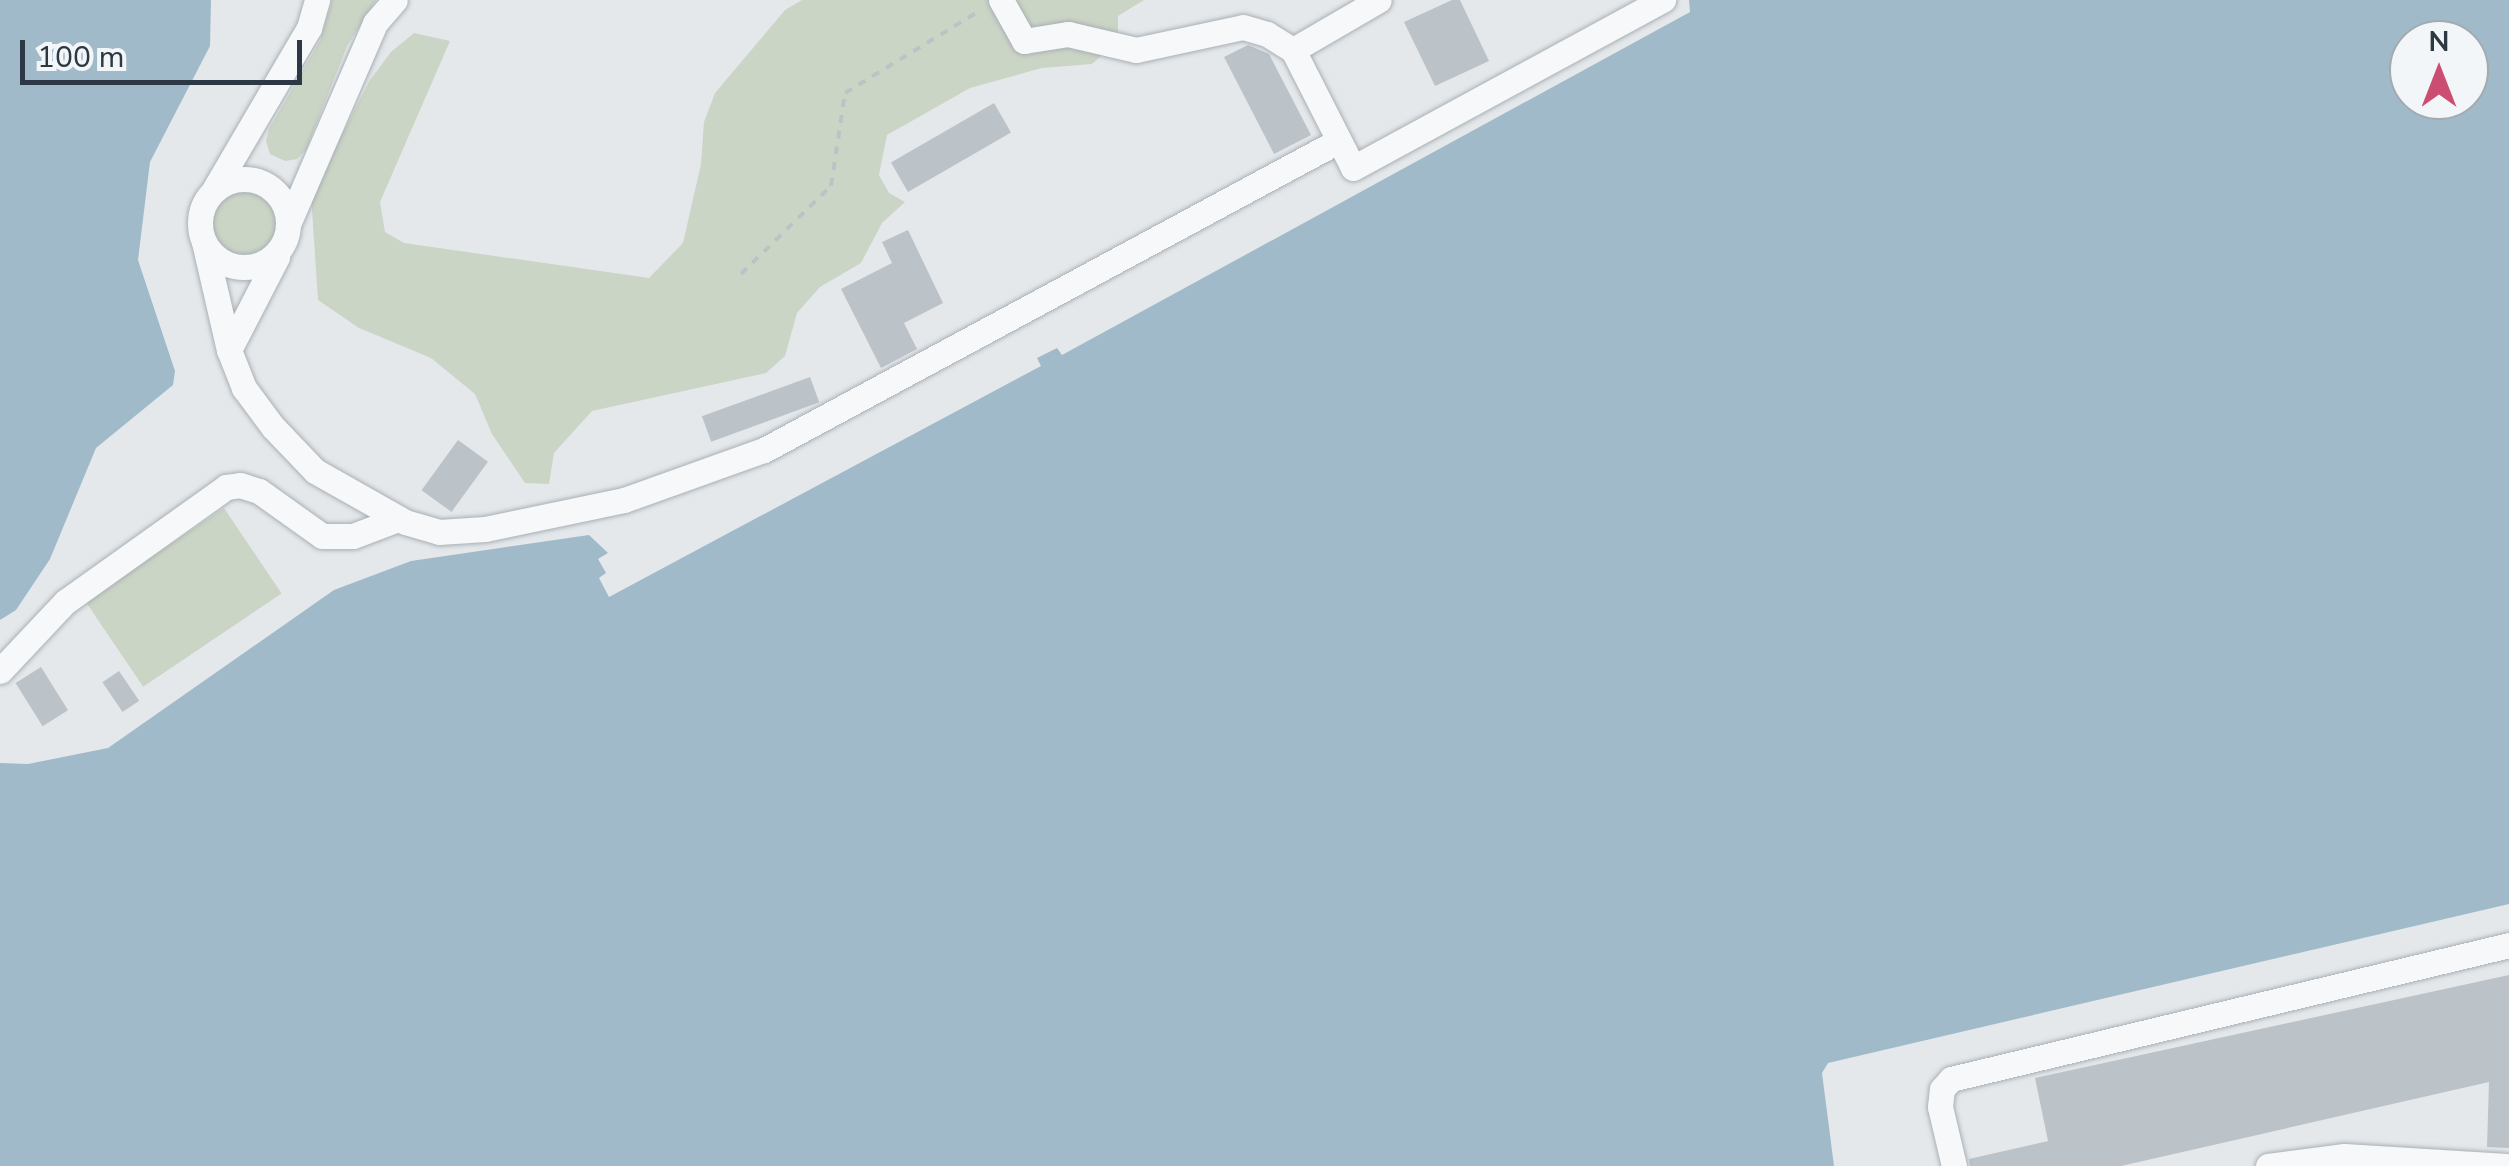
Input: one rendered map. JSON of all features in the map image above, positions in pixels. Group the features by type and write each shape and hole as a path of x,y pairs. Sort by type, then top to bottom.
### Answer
{"lane":[{"path":"317,0 309,28 200,216 204,242 229,350 244,388 273,427 316,471 398,519 439,532 485,528 624,500 764,450 1338,141"},
{"path":"229,350 282,249 289,222 375,23 395,0"},
{"path":"1292,50 1379,0"},
{"path":"991,5 1024,41 1068,34 1136,50 1243,27 1267,34 1292,50 1353,168 1663,0"},
{"path":"246,139 265,184 287,208 289,222"},
{"path":"212,193 234,180 265,184 312,174"},
{"path":"204,242 222,262 247,268 260,265 282,249"},
{"path":"0,670 65,602 226,487 240,485 259,491 322,536 353,536 398,519"},
{"path":"1954,1166 1940,1107 1942,1090 1951,1079 2509,945"},
{"path":"2268,1166 2344,1156 2507,1166"}],"path":[{"path":"741,274 831,186 845,93 991,5"}],"green space":[{"path":"332,0 376,0 347,46 306,150 297,159 285,161 270,154 266,141 269,129 320,41"},
{"path":"802,0 1144,0 1118,16 1118,41 1092,64 1042,68 970,88 887,135 879,175 889,193 905,202 882,223 861,263 820,287 797,313 785,356 766,373 592,411 554,453 549,484 525,483 492,434 475,394 431,358 359,328 318,300 311,195 370,80 391,52 414,33 450,41 380,202 385,232 404,243 649,278 683,243 701,164 704,122 715,93 785,10"},
{"path":"244,190 268,200 278,224 268,248 244,258 220,248 210,224 220,200"},
{"path":"224,508 282,593 143,687 86,601"}],"water":[{"path":"0,0 211,0 210,46 150,162 138,260 175,371 173,385 96,448 50,559 16,610 0,620"},
{"path":"1689,0 2509,0 2509,904 1828,1063 1822,1073 1834,1166 0,1166 0,763 28,764 108,748 334,590 411,561 589,535 608,553 598,559 606,573 599,578 609,597 1041,366 1037,358 1057,348 1062,355 1690,12"}],"building":[{"path":"1460,0 1489,61 1435,86 1404,22"},
{"path":"1248,45 1269,54 1311,135 1274,154 1224,57"},
{"path":"994,103 1011,132 908,192 891,162"},
{"path":"908,230 943,303 904,323 917,349 881,368 841,289 892,263 882,242"},
{"path":"810,377 819,402 711,442 702,416"},
{"path":"458,440 488,462 451,512 422,490"},
{"path":"41,667 68,710 43,726 16,683"},
{"path":"119,671 139,701 123,712 102,682"},
{"path":"2509,975 2509,1148 2487,1147 2489,1082 2121,1166 1970,1166 1969,1159 2048,1141 2035,1078"}]}
